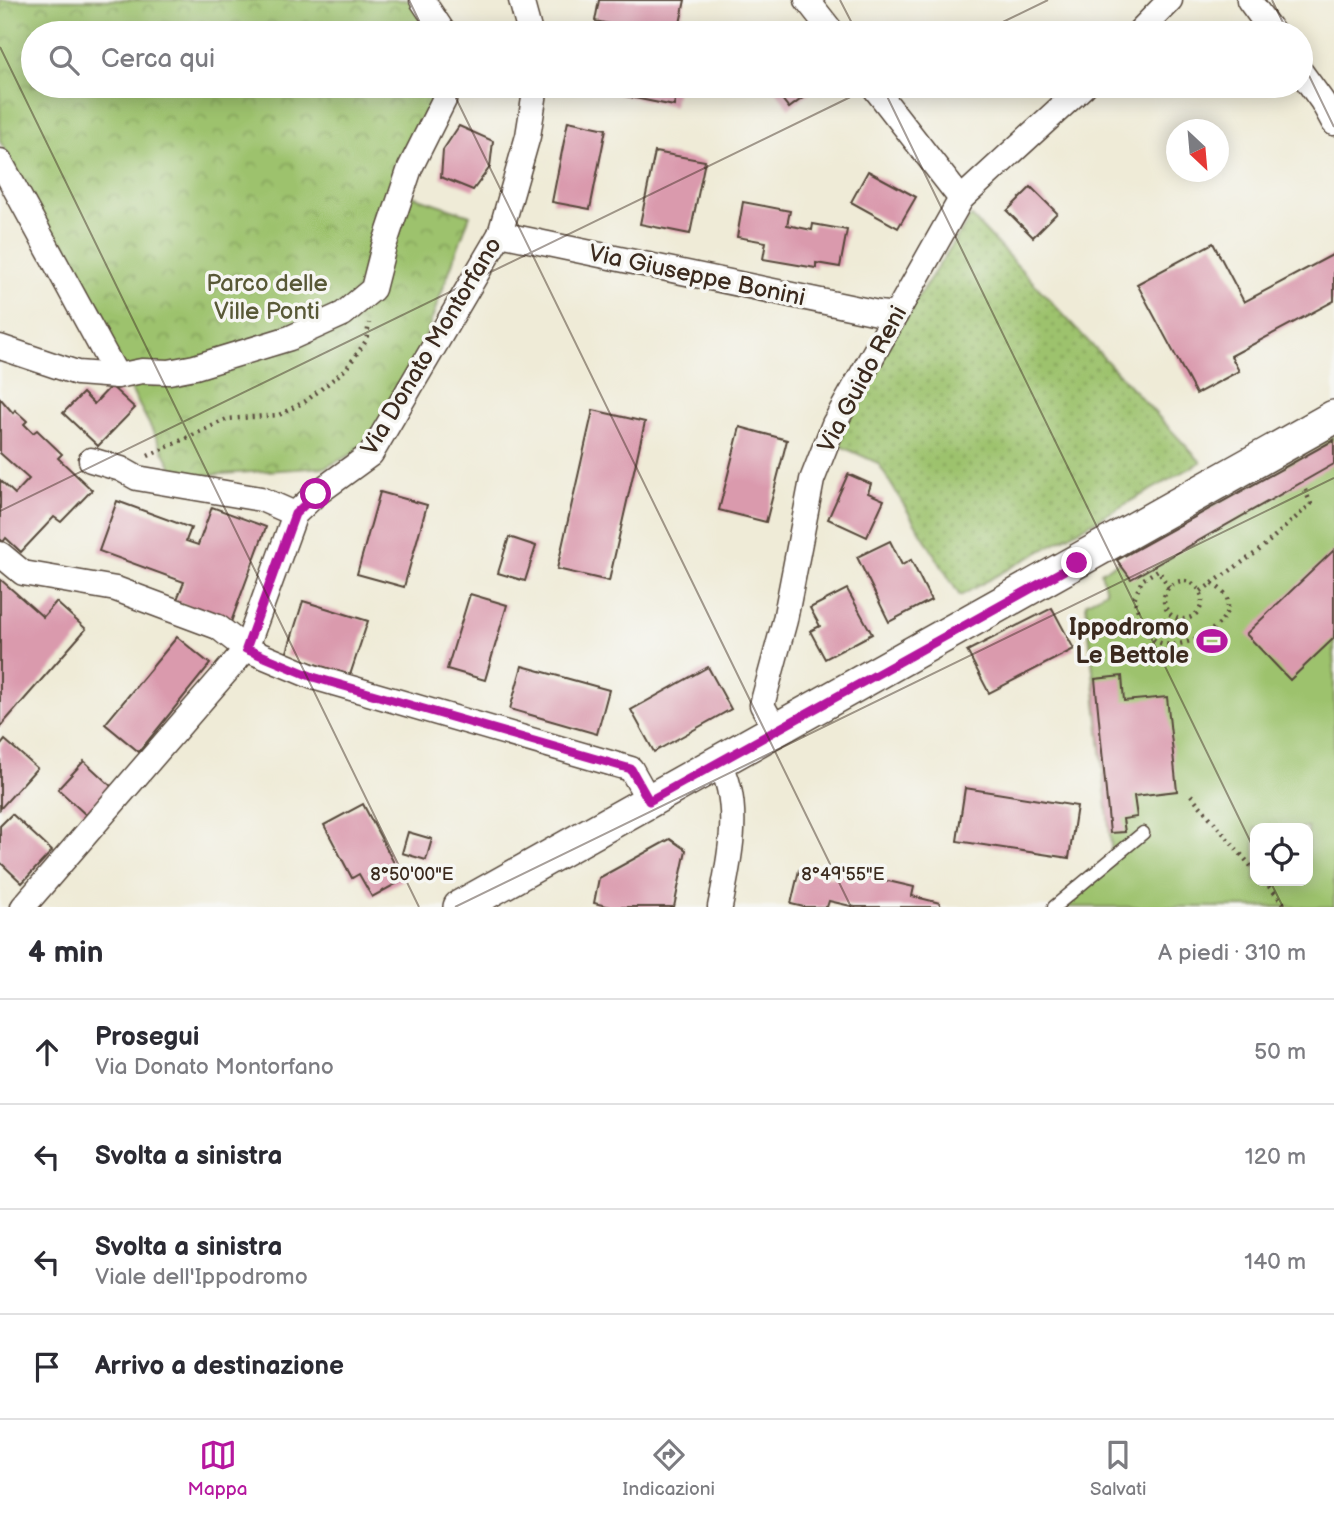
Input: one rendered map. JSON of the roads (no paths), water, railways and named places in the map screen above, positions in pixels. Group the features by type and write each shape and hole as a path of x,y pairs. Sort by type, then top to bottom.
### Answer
{"street":[{"path":"422,0 436,21"},
{"path":"521,0 527,21"},
{"path":"807,0 824,21"},
{"path":"1150,21 1170,0"},
{"path":"1249,0 1264,21"},
{"path":"1313,84 1328,98 1334,123"},
{"path":"0,347 77,373 117,376 142,371 169,372 195,367 290,338 343,314 373,289 410,168 444,98"},
{"name":"Via Donato Montorfano","path":"23,907 246,649 295,514 316,494 371,454 500,233 528,136 534,98"},
{"path":"882,98 961,199"},
{"name":"Via Guido Reni","path":"776,730 762,705 786,620 812,480 834,424 961,199 1071,98"},
{"path":"0,161 117,376"},
{"name":"Via Giuseppe Bonini","path":"500,233 878,313 895,314"},
{"path":"460,907 1334,417"},
{"path":"91,460 121,469 137,478 261,499 295,514"},
{"path":"0,554 23,573 116,589 218,627 246,649 313,677 631,769 649,801"},
{"path":"719,762 728,778 733,844 720,907"}],"lane":[{"path":"1054,907 1143,833"}],"place":[{"name":"Ippodromo Le Bettole","path":"1212,641"}],"park label":[{"name":"Parco delle Ville Ponti","path":"267,297"}]}
